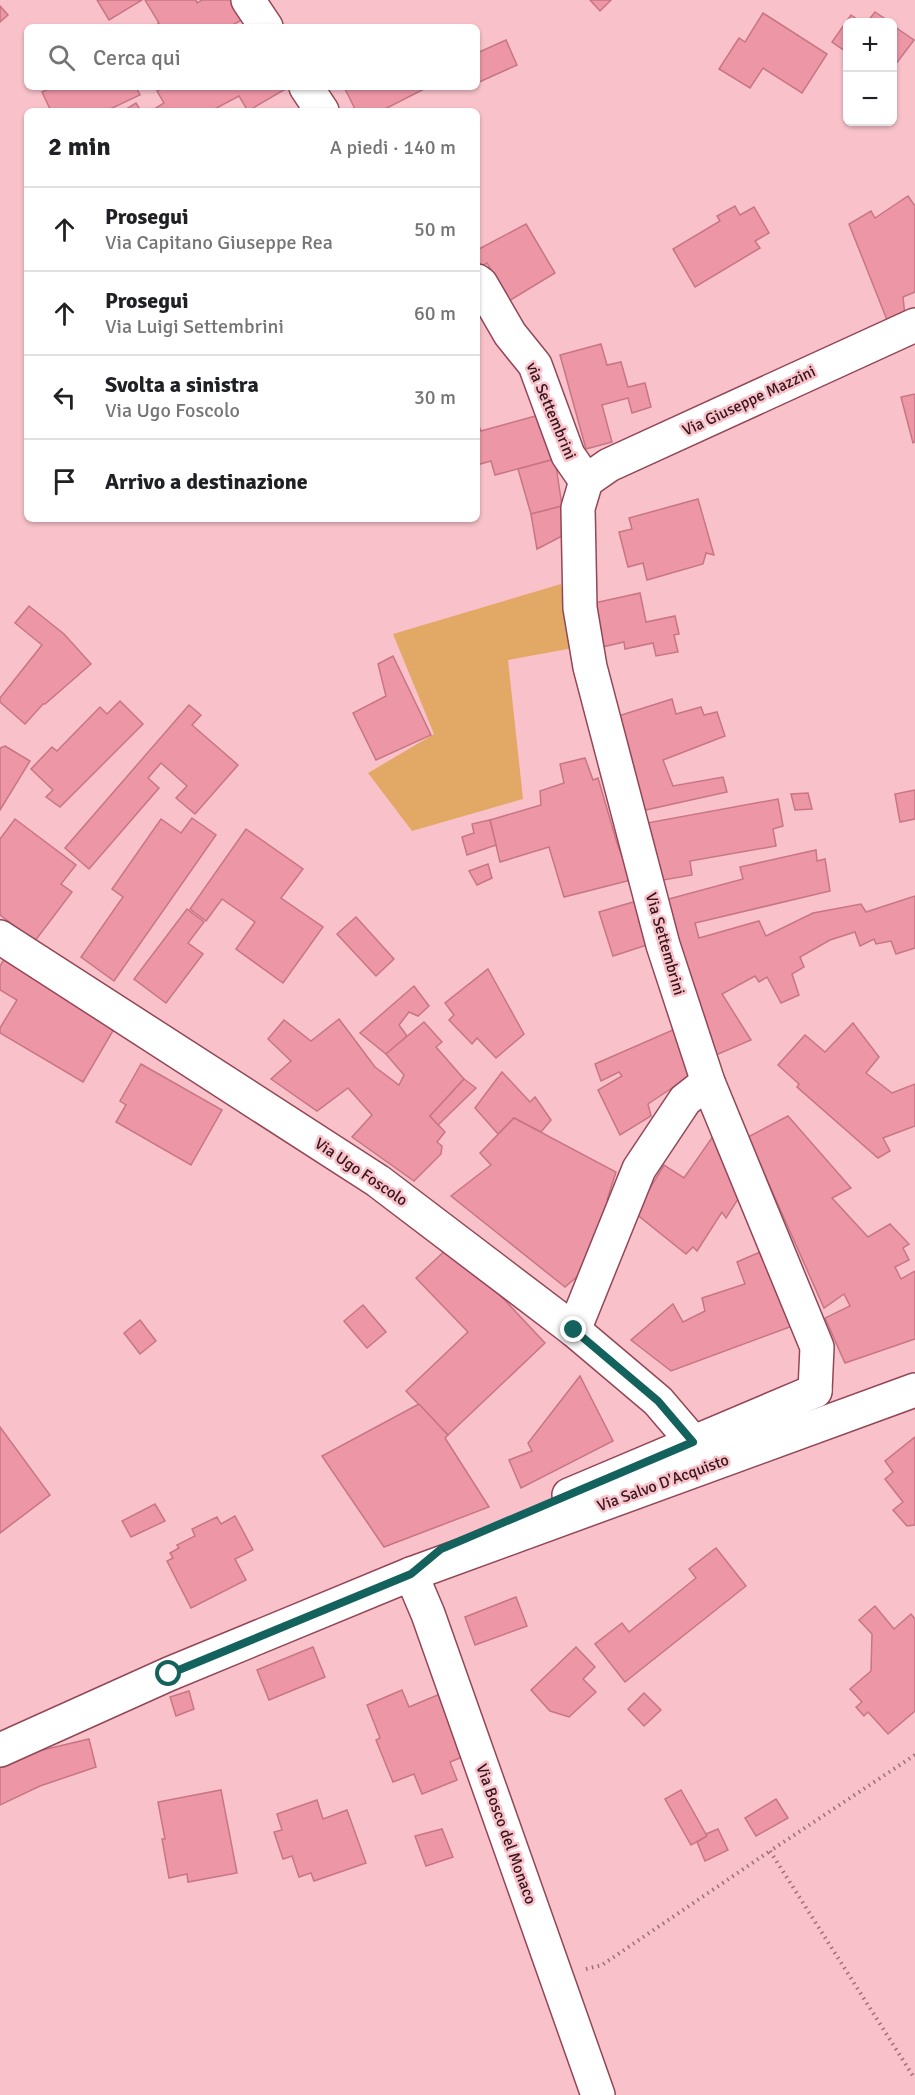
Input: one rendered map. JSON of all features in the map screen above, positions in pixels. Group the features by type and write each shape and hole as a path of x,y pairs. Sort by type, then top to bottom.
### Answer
{"street":[{"path":"248,0 264,24"},
{"path":"308,90 320,108"},
{"name":"via Settembrini","path":"480,283 510,334 535,365 568,455 586,481"},
{"name":"Via Giuseppe Mazzini","path":"586,481 609,465 915,325"},
{"name":"Via Settembrini","path":"586,481 578,507 580,608 590,667 663,945 708,1082 817,1347 815,1391"},
{"name":"Via Ugo Foscolo","path":"0,937 378,1181 574,1330 658,1401 693,1442"},
{"path":"574,1330 639,1169 685,1100 708,1082"},
{"path":"0,1750 169,1674 411,1574 441,1549 815,1391 824,1401 861,1395 915,1374"},
{"name":"Via Salvo D'Acquisto","path":"411,1574 915,1390"},
{"name":"Via Bosco del Monaco","path":"411,1574 428,1614 598,2095"}],"path":[{"path":"557,1978 602,1965 915,1755"},
{"path":"770,1851 915,2079"}],"shaded area":[{"path":"561,584 573,648 508,660 523,799 412,831 368,773 434,734 393,634"}],"building":[{"path":"97,0 142,0 109,20"},
{"path":"145,0 196,0 197,3 202,0 237,0 247,17 234,24 158,24"},
{"path":"590,0 611,0 600,11"},
{"path":"0,6 8,15 0,22"},
{"path":"875,12 884,18 870,18"},
{"path":"763,13 827,54 802,93 763,68 750,88 719,69 739,38 745,42"},
{"path":"843,26 843,50 832,42"},
{"path":"897,28 914,40 897,62"},
{"path":"506,40 517,65 480,82 480,52"},
{"path":"46,90 138,90 140,95 112,108 50,108 42,92"},
{"path":"284,90 253,108 246,108 239,96 217,108 156,108 164,103 157,91"},
{"path":"346,90 422,90 387,108 354,108"},
{"path":"136,103 139,108 128,108"},
{"path":"908,196 915,206 915,292 903,297 905,316 887,320 849,224 871,211 875,218"},
{"path":"735,206 740,215 754,207 769,233 755,241 760,248 695,287 673,249 720,221 717,216"},
{"path":"526,224 555,273 509,301 487,263 480,267 480,248"},
{"path":"601,344 607,365 621,362 628,387 645,383 651,407 632,413 628,398 602,405 612,442 586,449 560,355"},
{"path":"915,394 915,442 913,443 901,397"},
{"path":"543,414 555,459 495,475 491,461 480,464 480,429 481,431"},
{"path":"555,459 562,506 531,514 518,469"},
{"path":"698,499 714,555 706,553 703,564 647,580 643,563 628,567 619,532 632,529 629,518"},
{"path":"562,506 564,535 537,549 531,514"},
{"path":"640,593 646,622 675,616 679,634 674,635 678,652 656,656 653,643 625,649 624,642 594,649 585,605"},
{"path":"29,606 64,634 91,664 43,704 25,724 0,702 0,698 42,645 15,623"},
{"path":"393,656 431,735 376,760 353,713 386,696 378,664"},
{"path":"672,699 676,714 701,707 704,715 717,712 725,736 663,760 673,786 723,777 727,792 641,811 612,718"},
{"path":"120,701 143,724 60,807 46,797 53,790 31,769 52,747 57,751 100,707 107,714"},
{"path":"189,705 201,715 192,725 238,765 195,814 176,798 187,786 161,763 148,778 159,788 89,869 65,848"},
{"path":"5,746 30,761 0,810 0,748"},
{"path":"585,758 593,780 598,778 617,843 631,880 564,897 549,847 500,862 490,820 541,805 540,791 564,783 560,764"},
{"path":"915,790 915,819 900,822 895,794"},
{"path":"808,793 812,809 795,810 791,794"},
{"path":"778,799 783,826 773,829 776,846 690,861 692,875 658,881 647,823"},
{"path":"192,818 216,835 114,981 81,957 123,897 112,889 161,819 181,833"},
{"path":"15,819 76,865 61,884 72,892 35,941 0,915 0,839"},
{"path":"490,820 496,845 467,855 462,837 474,833 472,824"},
{"path":"246,829 303,869 281,898 323,927 283,983 236,949 255,922 222,899 206,921 190,909"},
{"path":"816,850 817,861 825,859 830,891 695,923 699,938 759,921 766,936 813,913 861,904 866,912 915,896 915,948 896,954 891,941 876,944 874,939 860,946 855,932 830,940 800,957 804,967 792,974 799,995 781,1003 767,977 759,982 755,976 722,994 751,1040 716,1055 665,900 743,879 740,867"},
{"path":"488,864 492,878 477,885 469,871"},
{"path":"640,900 653,943 613,956 599,912"},
{"path":"187,909 204,922 188,943 203,954 166,1003 134,979"},
{"path":"356,917 394,959 376,976 337,934"},
{"path":"5,958 117,1024 83,1082 0,1033 0,1028 17,1000 0,990 0,966"},
{"path":"488,969 524,1034 496,1058 477,1038 472,1044 449,1020 454,1015 445,1003"},
{"path":"414,986 429,1006 418,1016 409,1012 399,1025 407,1036 386,1054 360,1033"},
{"path":"339,1019 375,1067 399,1085 404,1075 386,1054 424,1022 442,1042 436,1047 464,1079 430,1116 445,1132 437,1142 442,1146 441,1154 414,1181 352,1137 372,1115 348,1088 317,1111 271,1079 291,1061 268,1039 284,1020 311,1041"},
{"path":"853,1023 879,1057 866,1073 892,1093 915,1084 915,1126 883,1138 890,1151 878,1158 797,1087 799,1084 778,1065 805,1035 825,1052"},
{"path":"675,1029 690,1076 648,1104 651,1116 620,1135 598,1090 622,1076 619,1072 601,1081 595,1064"},
{"path":"141,1064 222,1110 191,1165 116,1122 126,1105 120,1101"},
{"path":"502,1072 530,1102 535,1097 551,1120 541,1132 514,1118 498,1134 475,1108"},
{"path":"464,1079 476,1088 438,1125 430,1116"},
{"path":"788,1116 851,1188 832,1198 868,1237 890,1224 909,1244 903,1248 909,1260 895,1267 901,1279 915,1271 915,1339 845,1363 825,1318 850,1306 844,1294 824,1308 748,1137"},
{"path":"514,1118 616,1172 607,1200 615,1206 587,1268 565,1287 451,1196 491,1165 480,1153"},
{"path":"716,1132 740,1196 726,1218 722,1212 697,1251 693,1247 686,1254 635,1213 664,1165 684,1178"},
{"path":"452,1244 545,1343 448,1435 406,1391 468,1332 416,1278"},
{"path":"765,1250 795,1325 671,1371 631,1340 673,1304 683,1322 705,1311 702,1298 745,1284 737,1262"},
{"path":"363,1305 386,1332 367,1348 344,1321"},
{"path":"140,1320 156,1341 140,1354 124,1333"},
{"path":"580,1376 613,1441 521,1488 509,1460 532,1451 528,1443"},
{"path":"419,1404 448,1435 445,1438 489,1507 384,1547 322,1456"},
{"path":"0,1427 50,1495 0,1533"},
{"path":"915,1437 915,1525 907,1526 893,1510 903,1502 885,1479 893,1472 885,1461"},
{"path":"155,1504 165,1521 131,1537 122,1521"},
{"path":"235,1516 253,1550 235,1559 246,1580 191,1608 167,1561 173,1558 170,1553 179,1548 177,1545 195,1536 192,1529 217,1517 221,1524"},
{"path":"716,1548 746,1586 625,1682 595,1644 622,1623 629,1632 696,1578 689,1569"},
{"path":"516,1597 527,1626 475,1645 465,1617"},
{"path":"875,1606 894,1629 911,1614 915,1619 915,1711 888,1734 868,1712 864,1716 856,1707 862,1702 850,1689 871,1671 872,1634 859,1620"},
{"path":"313,1647 325,1677 269,1700 257,1670"},
{"path":"576,1647 595,1667 583,1679 596,1692 569,1717 550,1711 531,1690"},
{"path":"402,1690 409,1707 440,1694 465,1756 450,1762 457,1780 422,1794 414,1774 393,1782 376,1740 380,1738 367,1705"},
{"path":"189,1691 194,1709 176,1716 170,1697"},
{"path":"644,1693 661,1710 644,1726 628,1709"},
{"path":"89,1739 96,1767 40,1786 0,1805 0,1767 26,1754"},
{"path":"221,1790 237,1873 188,1882 187,1874 169,1878 158,1802"},
{"path":"681,1790 707,1836 691,1845 665,1799"},
{"path":"776,1799 788,1818 756,1836 745,1818"},
{"path":"317,1800 323,1819 347,1810 366,1863 314,1881 311,1873 299,1877 292,1856 283,1859 274,1832 282,1830 277,1814"},
{"path":"442,1829 453,1857 426,1866 415,1836"},
{"path":"718,1829 728,1850 705,1861 697,1842 707,1836 706,1834"}],"route":[{"path":"169,1674 411,1574 441,1549 693,1442 658,1401 574,1330"}]}
